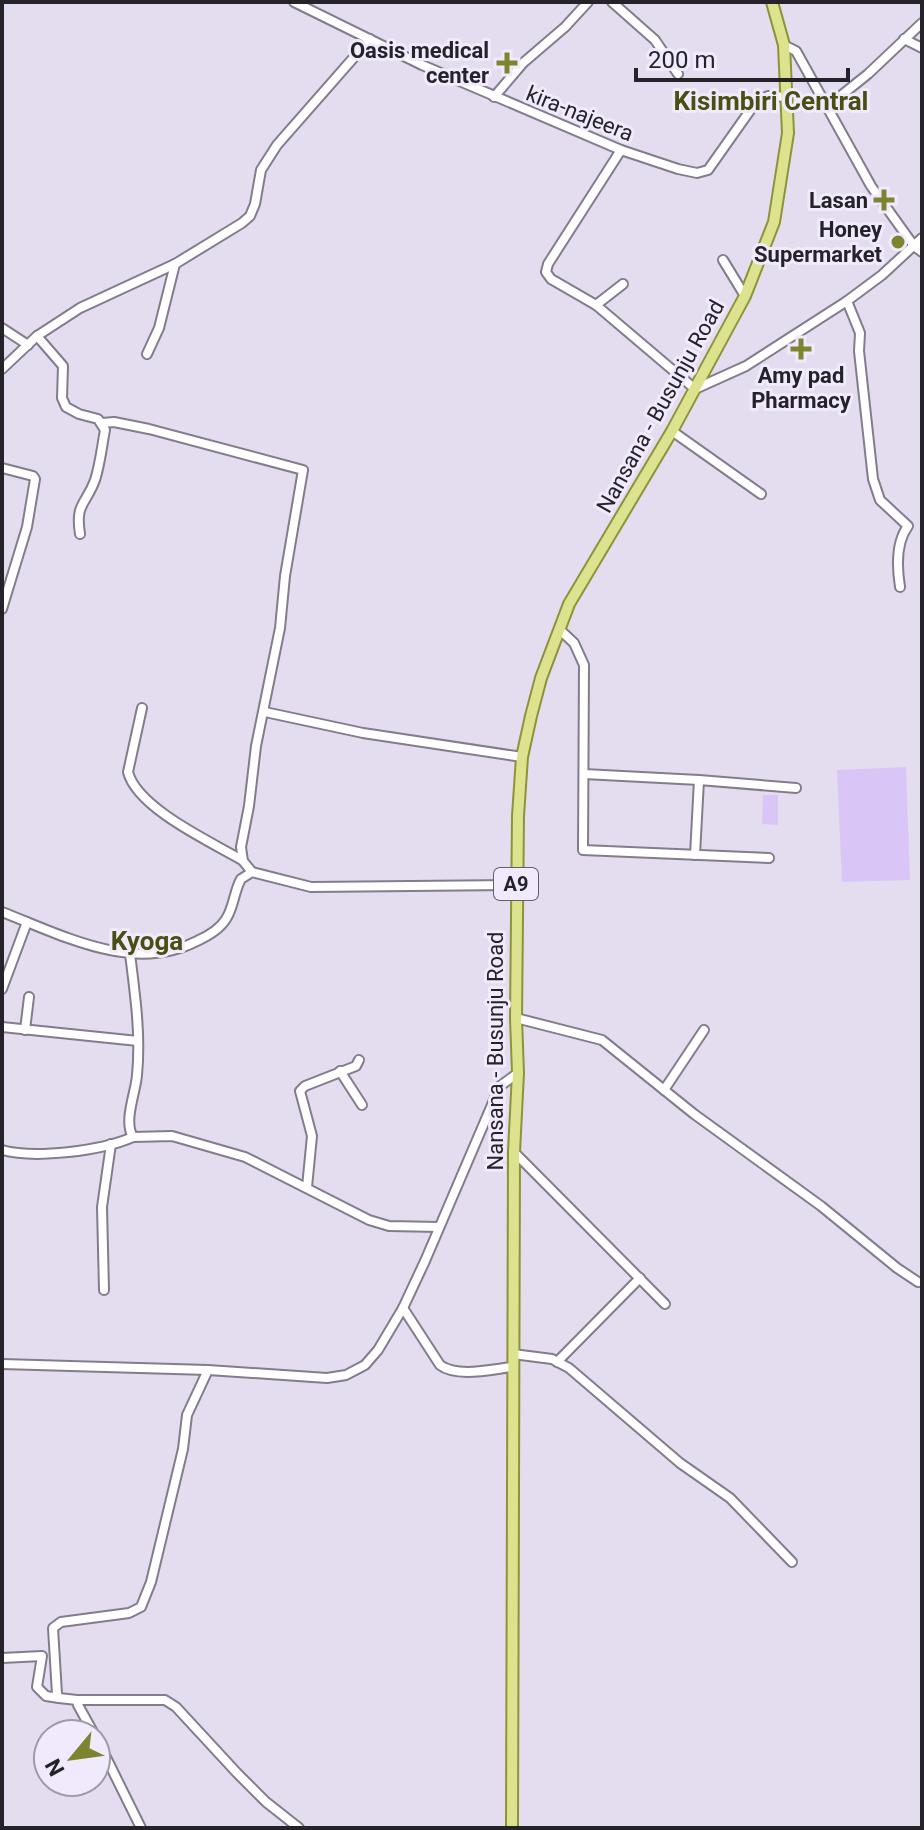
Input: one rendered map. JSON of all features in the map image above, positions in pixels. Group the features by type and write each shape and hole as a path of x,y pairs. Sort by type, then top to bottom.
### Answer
{"main road":[{"name":"Nansana - Busunju Road","path":"512,1828 514,1152 518,1073 516,885 522,757 541,678 569,604 672,431 745,296 774,222 788,133 788,97 784,45 772,2"}],"street":[{"name":"kira-najeera","path":"294,2 494,97 621,150 697,173 708,170 756,102 768,96 788,97"},
{"path":"494,97 523,63 565,27 588,2"},
{"path":"612,2 655,40 678,74"},
{"path":"828,106 868,74 922,23"},
{"path":"2,369 37,336 80,308 175,264 250,216 261,170 267,160 370,39"},
{"path":"904,39 922,48"},
{"path":"784,45 796,51 871,186 918,249"},
{"path":"621,150 548,264 546,272 551,279 596,305 695,389 746,366 847,301 918,249 922,238"},
{"path":"723,260 745,296"},
{"path":"147,354 159,328 175,264"},
{"path":"596,305 623,284"},
{"path":"847,301 860,333 859,351 873,479 880,500 908,526 902,534 900,546 900,587"},
{"path":"2,328 28,345"},
{"path":"37,336 63,366 62,398 66,407 102,423 114,422 149,429 303,470 285,576 280,628 256,746 241,847 243,861"},
{"path":"80,534 79,508 94,482 105,430 102,423"},
{"path":"672,431 761,494"},
{"path":"2,468 35,479 27,527 2,609"},
{"path":"559,629 574,643 584,665 583,850 769,858"},
{"path":"142,708 128,772 131,783 166,813 243,861 252,872 311,887 516,885"},
{"path":"265,712 363,733 522,757"},
{"path":"584,774 796,788"},
{"path":"695,855 699,780"},
{"path":"2,912 104,948 130,954 171,951 211,934 226,921 241,879 252,872"},
{"path":"2,989 27,922"},
{"path":"130,954 138,1041 137,1075 129,1127 133,1137"},
{"path":"25,1030 29,997"},
{"path":"516,1018 602,1040 918,1282"},
{"path":"2,1027 138,1041"},
{"path":"664,1090 704,1030"},
{"path":"307,1187 312,1136 300,1091 305,1086 356,1066 359,1060"},
{"path":"340,1071 362,1105"},
{"path":"2,1364 208,1370 327,1378 346,1375 365,1365 378,1350 403,1308 500,1086 518,1073"},
{"path":"2,1150 27,1155 111,1144 133,1137 172,1136 245,1157 369,1220 389,1226 439,1227"},
{"path":"104,1290 102,1207 111,1144"},
{"path":"514,1152 665,1304"},
{"path":"557,1362 640,1278"},
{"path":"403,1308 440,1365 446,1369 466,1371 513,1367"},
{"path":"513,1354 557,1362 569,1368 680,1463 730,1498 792,1562"},
{"path":"59,1698 53,1628 61,1622 129,1613 141,1607 151,1582 183,1449 187,1415 208,1370"},
{"path":"2,1658 42,1656 37,1687 46,1696 77,1700 165,1700 176,1707 266,1802 299,1828"},
{"path":"77,1700 85,1718"},
{"path":"112,1770 141,1828"}],"shaded area":[{"path":"906,767 910,880 842,882 837,770"},
{"path":"763,795 778,795 778,825 762,824"}],"place":[{"name":"Oasis medical center","path":"507,63"},
{"name":"Lasan","path":"884,200"},
{"name":"Honey Supermarket","path":"898,242"},
{"name":"Amy pad Pharmacy","path":"801,349"}],"district":[{"name":"Kisimbiri Central","path":"771,101"},
{"name":"Kyoga","path":"147,941"}]}
